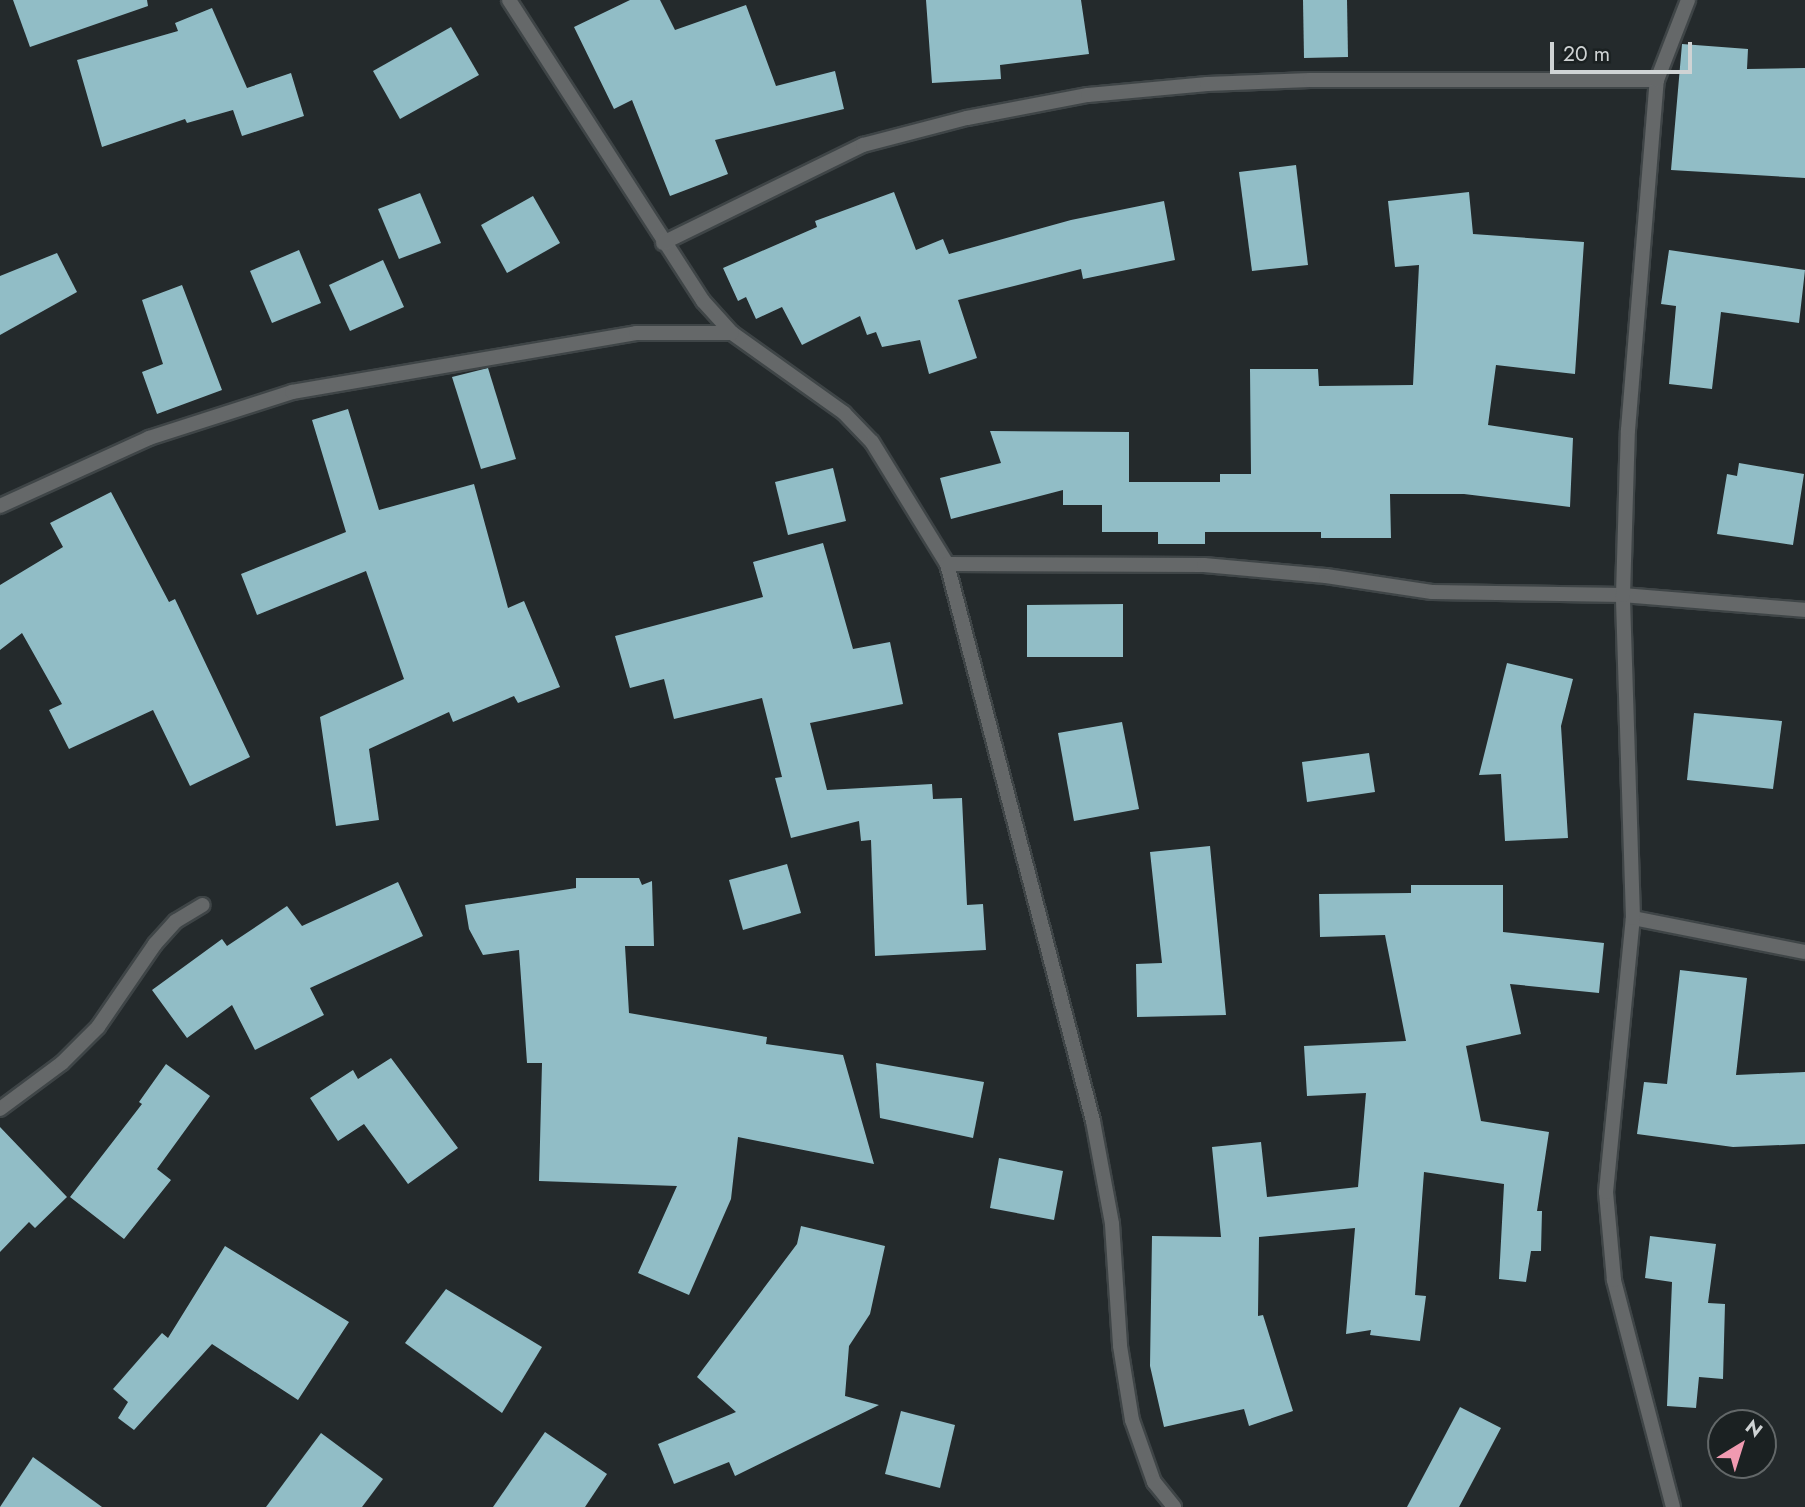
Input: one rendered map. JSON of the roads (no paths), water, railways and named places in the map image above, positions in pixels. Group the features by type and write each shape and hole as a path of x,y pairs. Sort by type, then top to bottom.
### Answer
{"street":[{"path":"509,0 663,243 732,333 844,413 872,442 947,564 1093,1121 1112,1224 1120,1346 1132,1420 1154,1482 1174,1507"},
{"path":"1673,1507 1614,1280 1606,1192 1633,918 1623,595 1628,430 1657,80 1688,0"},
{"path":"663,243 863,145 967,118 1088,95 1297,81 1657,80"},
{"path":"0,506 149,438 292,392 636,333 732,333"},
{"path":"947,564 1204,565 1326,576 1432,592 1623,595 1805,610"},
{"path":"0,1109 62,1063 99,1027 155,944 177,921 203,905"},
{"path":"1633,918 1805,952"}]}
